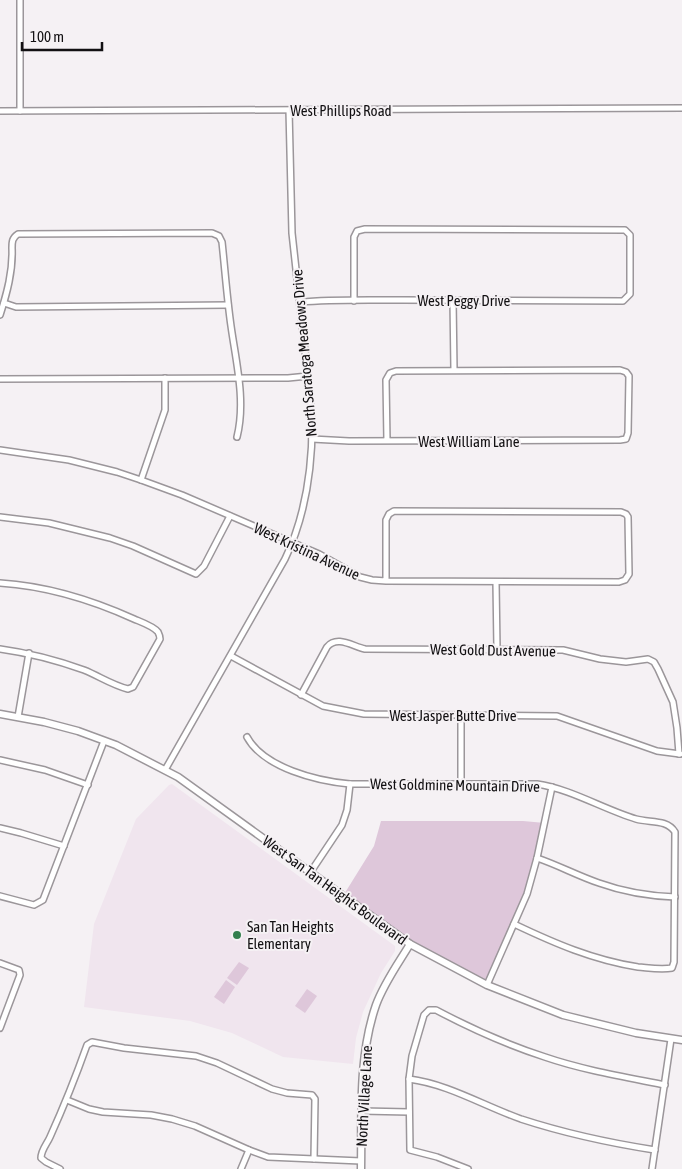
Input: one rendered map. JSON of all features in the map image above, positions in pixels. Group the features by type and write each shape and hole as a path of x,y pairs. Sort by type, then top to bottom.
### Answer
{"street":[{"path":"20,0 20,111"},
{"name":"West Phillips Road","path":"0,111 682,108"},
{"name":"North Saratoga Meadows Drive","path":"165,770 293,543 307,489 312,439 308,376 290,212 289,110"},
{"name":"West Peggy Drive","path":"300,302 453,300 623,301 630,294 630,235 624,230 364,229 357,232 354,238 354,301"},
{"path":"0,315 10,276 12,242 18,234 212,233 219,236 222,242 238,378 241,423 237,437"},
{"path":"387,441 386,380 390,373 396,371 454,370 453,300"},
{"path":"4,303 16,307 228,305"},
{"name":"West William Lane","path":"312,439 387,441 620,440 626,438 628,433 629,376 626,372 620,370 454,370"},
{"path":"0,379 308,376"},
{"path":"141,480 165,410 165,378"},
{"name":"West Kristina Avenue","path":"0,450 69,460 141,480 182,495 319,554 360,577 372,580 386,581 496,582 619,582 625,580 629,574 628,517 621,512 394,511 389,514 386,520 386,581"},
{"path":"0,517 49,523 110,538 133,546 196,574 204,566 230,516"},
{"path":"496,582 497,649"},
{"path":"0,583 28,586 83,599 126,615 153,628 158,633 160,639 133,688 128,689 70,666 29,653 0,649"},
{"name":"West Gold Dust Avenue","path":"301,695 331,642 338,641 365,649 563,650 600,659 626,662 648,659 654,662 673,702 681,754"},
{"path":"18,717 29,653"},
{"name":"West Jasper Butte Drive","path":"231,656 323,706 364,714 557,716 640,746 657,751 681,754"},
{"name":"West San Tan Heights Boulevard","path":"0,714 44,722 104,741 133,753 165,770 202,794 410,944 487,985 563,1014 636,1033 682,1040"},
{"path":"461,715 461,783"},
{"name":"West Goldmine Mountain Drive","path":"248,737 251,744 259,752 280,766 321,780 350,784 537,784 552,787 639,819 666,823 675,832 675,897"},
{"path":"0,896 34,905 43,900 104,741"},
{"path":"0,760 45,770 88,785"},
{"path":"310,873 342,825 350,784"},
{"path":"487,985 527,894 537,858 552,787"},
{"path":"0,828 64,846"},
{"path":"514,924 578,952 601,959 664,970 672,968 674,962 675,897 625,891 537,858"},
{"name":"North Village Lane","path":"361,1169 365,1050 370,1023 386,984 410,944"},
{"path":"0,963 19,970 19,981 0,1028"},
{"path":"468,1169 437,1157 410,1150 409,1079 412,1056 424,1015 429,1010 436,1010 545,1058 618,1076 665,1084"},
{"path":"652,1169 671,1039"},
{"path":"60,1169 41,1158 41,1153 67,1100 87,1045 92,1042 124,1048 196,1056 217,1063 272,1089 287,1093 312,1095 316,1099 314,1160"},
{"path":"409,1079 437,1085 520,1118 552,1128 615,1144 655,1150"},
{"path":"67,1100 88,1109 103,1112 151,1115 172,1119 195,1126 268,1157 361,1161"},
{"path":"362,1111 409,1112"},
{"path":"242,1169 249,1150"}],"shaded area":[{"name":"San Tan Heights Elementary","path":"172,784 395,946 395,951 381,973 363,1012 356,1038 353,1064 283,1057 232,1033 190,1021 84,1007 94,924 136,819"},
{"path":"381,821 523,821 545,823 532,880 487,985 449,966 343,896 374,846"},
{"path":"239,962 249,968 237,985 227,978"},
{"path":"226,980 235,987 224,1004 214,997"},
{"path":"307,989 317,996 305,1013 295,1006"}],"place":[{"name":"San Tan Heights Elementary","path":"237,935"}]}
